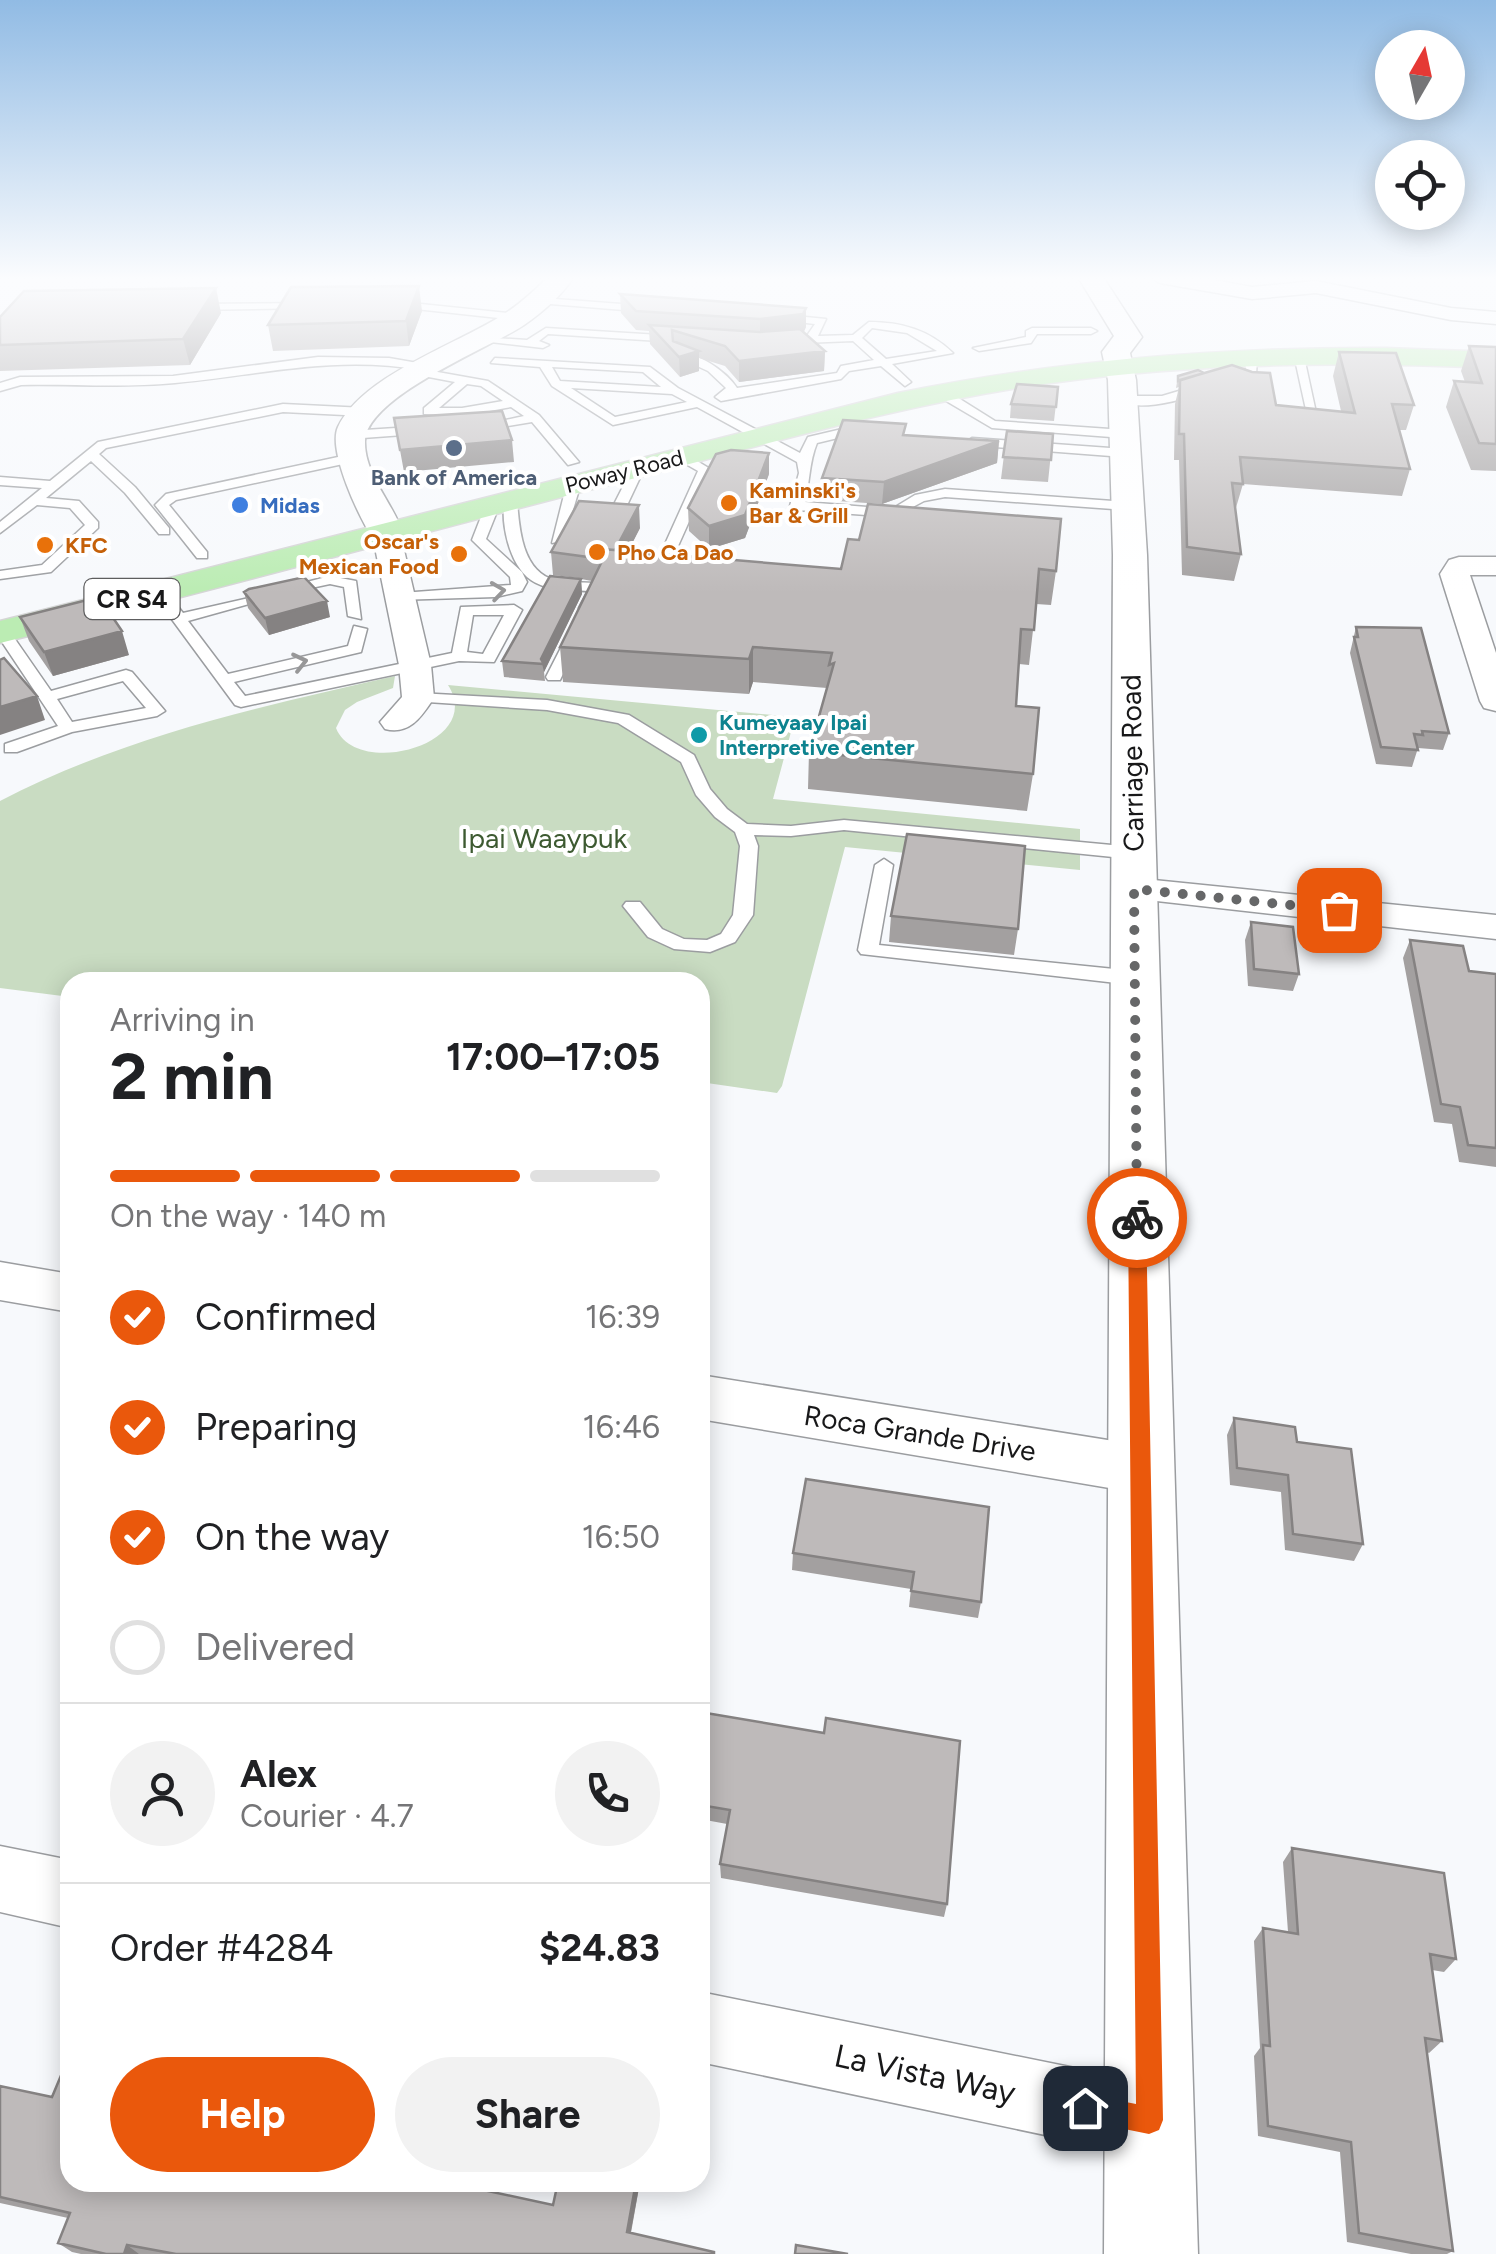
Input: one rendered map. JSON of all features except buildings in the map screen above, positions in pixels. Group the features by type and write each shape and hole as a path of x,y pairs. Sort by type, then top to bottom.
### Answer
{"main road":[{"name":"Poway Road","path":"5,640 195,557 501,502 741,417 860,382"},
{"name":"Poway Road","path":"945,382 1122,418 1199,382"},
{"name":"Poway Road","path":"741,417 813,430 940,392 1122,418 1200,382"},
{"name":"Poway Road","path":"5,640 171,605 384,521 574,473 701,465 741,417"}],"street":[{"path":"408,710 414,665 402,597 384,521 355,435 413,382"},
{"path":"1110,382 1122,418"},
{"name":"Carriage Road","path":"1125,382 1122,418 1133,871 1151,2254"},
{"path":"1496,566 1460,566 1455,574 1456,587 1496,701"},
{"path":"1133,871 1496,927"},
{"path":"0,1281 60,1291"},
{"name":"Roca Grande Drive","path":"710,1399 1140,1470"},
{"path":"0,1880 60,1892"},
{"name":"La Vista Way","path":"710,2029 1149,2120"}],"lane":[{"path":"462,382 428,411 462,412 513,403"},
{"path":"480,382 534,418 574,473 557,540"},
{"path":"663,382 699,404 741,417 803,460"},
{"path":"726,382 732,388 741,417"},
{"path":"1304,382 1316,428"},
{"path":"556,384 613,421 699,404 741,417"},
{"path":"556,384 674,391"},
{"path":"940,392 992,424 1122,418"},
{"path":"0,529 102,445 283,408 355,435"},
{"path":"462,428 534,418"},
{"path":"966,441 1122,418"},
{"path":"887,436 813,430 803,460 806,473 796,505 894,513 920,498 945,493 1122,418"},
{"path":"195,557 162,505 170,498 355,435 444,429"},
{"path":"90,454 195,557"},
{"path":"663,564 701,465"},
{"path":"614,518 639,467"},
{"path":"0,481 53,484"},
{"path":"0,575 46,569 92,525 74,504 34,500"},
{"path":"402,597 496,593 517,588 517,575 479,540 501,502"},
{"path":"501,502 526,570 545,583 597,587 554,677"},
{"path":"225,679 354,648 358,622 350,584 330,580 308,582 263,596"},
{"path":"171,605 244,601"},
{"path":"171,605 241,702 459,656"},
{"path":"5,640 68,728"},
{"path":"10,748 68,728 157,711 126,675 47,697"},
{"path":"408,710 547,705 623,720 688,760 702,791 720,813 743,829 791,831 844,824 1133,871"},
{"path":"633,906 655,933 680,945 710,946 728,938 743,915 749,846 743,829"},
{"path":"884,864 868,950 1134,978"}],"green space":[{"name":"Ipai Waaypuk","path":"395,676 393,688 345,710 336,728 348,743 367,751 390,753 435,738 449,724 455,706 448,685 795,717 773,799 1080,829 1080,870 845,847 777,1093 710,1083 710,972 60,972 60,996 0,988 0,801 95,758 243,712"}],"way so far":[{"path":"1137,1218 1134,889 1339,910"}],"place":[{"name":"Bank of America","path":"454,448"},
{"name":"Kaminski's Bar & Grill","path":"729,503"},
{"name":"Midas","path":"240,505"},
{"name":"KFC","path":"45,545"},
{"name":"Pho Ca Dao","path":"597,552"},
{"name":"Oscar's Mexican Food","path":"459,554"},
{"name":"Kumeyaay Ipai Interpretive Center","path":"699,735"}],"route":[{"path":"1085,2108 1149,2120 1137,1218"}]}
